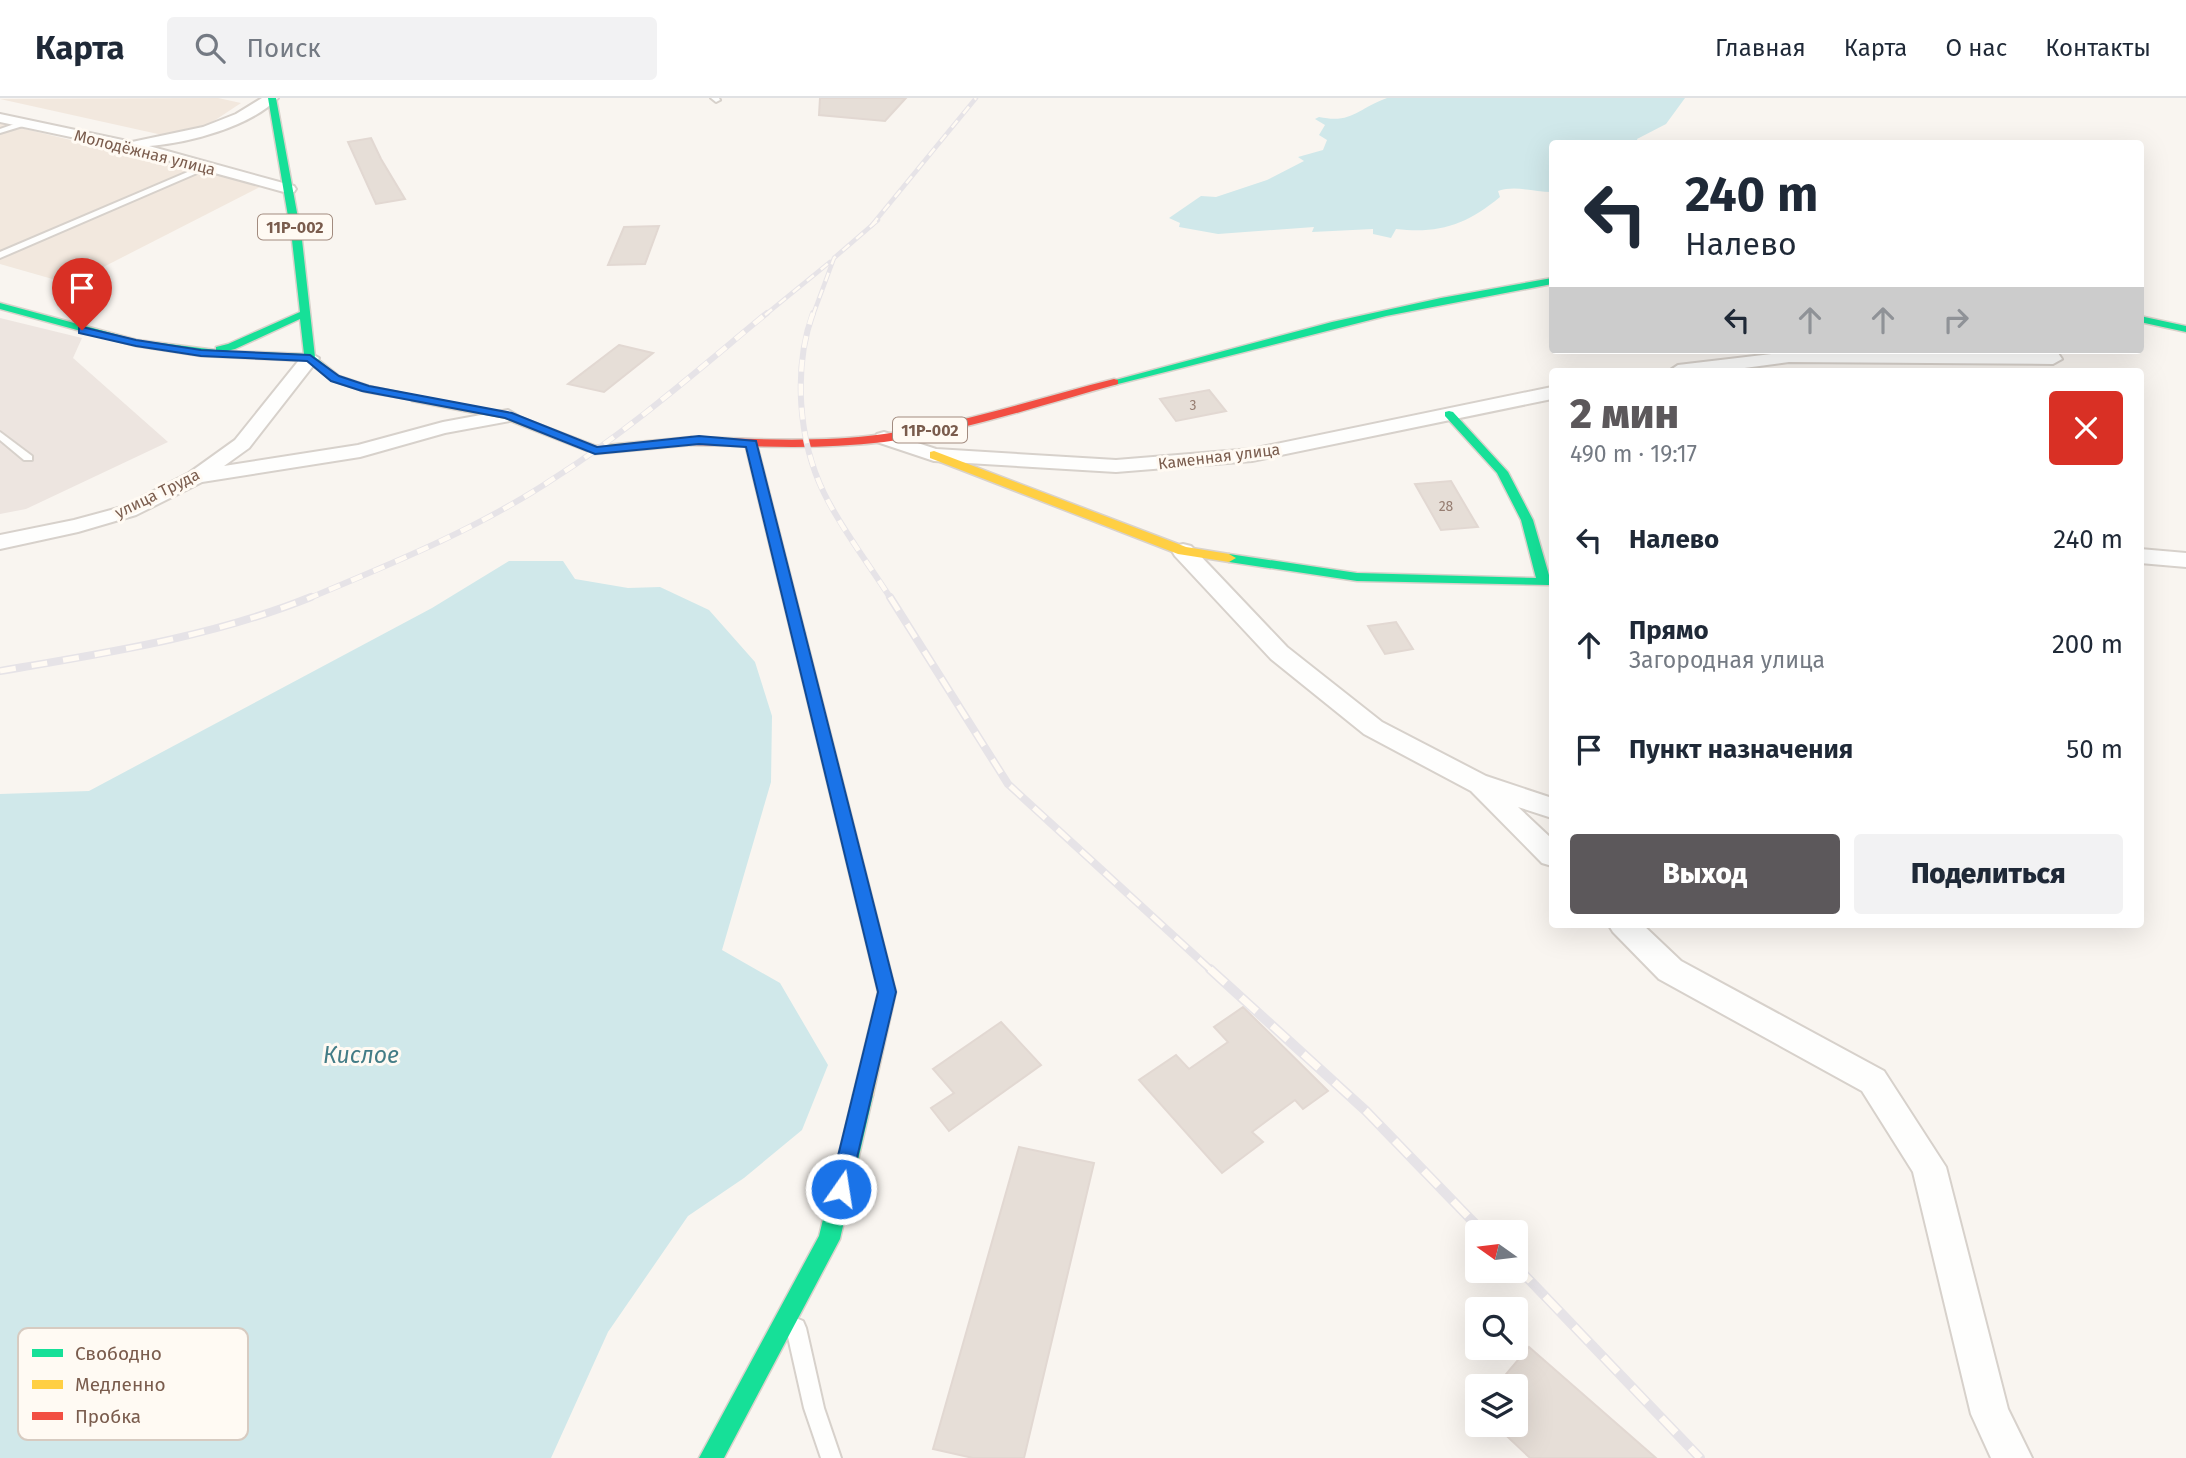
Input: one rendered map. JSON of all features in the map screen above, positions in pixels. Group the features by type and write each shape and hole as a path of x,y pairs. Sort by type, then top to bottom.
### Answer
{"main road":[{"name":"11Р-002","path":"271,98 289,189 310,358 335,378 366,389 508,415 595,450 699,440 807,444 884,438 952,426 1313,328 1469,294 1549,281"},
{"path":"0,306 122,340 201,353 310,358"},
{"path":"201,353 231,347 305,313"},
{"path":"2144,320 2186,329"},
{"path":"934,455 1183,551 1357,577 1548,582 1527,520 1502,472 1448,414"},
{"path":"711,1458 829,1239 887,992 751,444"}],"street":[{"path":"125,144 152,142 211,129 233,121 271,98"},
{"name":"Молодёжная улица","path":"0,118 125,144 289,189"},
{"path":"1702,368 1788,357 2053,359 2050,354"},
{"name":"улица Труда","path":"0,542 78,526 129,510 196,477 242,444 310,358"},
{"name":"Каменная улица","path":"884,438 934,455 1130,465 1252,456 1549,394"},
{"path":"196,477 360,451 443,428 508,415"},
{"path":"1183,551 1279,653 1373,728 1477,783 1549,807"},
{"path":"2144,556 2186,560"},
{"path":"1477,783 1549,853"},
{"path":"1627,928 1670,970 1872,1081 1929,1167 1990,1413 2011,1458"}],"lane":[{"path":"0,131 23,123"},
{"path":"0,255 206,167"},
{"path":"0,435 28,458"},
{"path":"792,1309 814,1408 831,1458"}],"shaded area":[{"path":"218,98 241,103 185,140 0,99"},
{"path":"0,123 262,186 70,284 0,264"},
{"path":"0,318 82,338 73,358 168,442 26,509 0,514"}],"water":[{"path":"1387,98 1685,98 1666,124 1637,140 1549,140 1549,192 1518,189 1498,191 1500,197 1488,207 1463,221 1439,228 1396,229 1391,238 1373,234 1373,229 1312,232 1314,227 1218,234 1179,227 1180,223 1169,218 1201,196 1216,197 1267,180 1304,161 1298,157 1323,150 1327,140 1319,135 1325,125 1315,119 1347,117"},
{"name":"Кислое","path":"509,561 563,561 575,579 628,588 660,587 709,610 755,662 772,716 771,782 722,950 780,983 828,1065 802,1130 744,1178 688,1216 608,1332 551,1458 0,1458 0,794 89,791 432,608"}],"building":[{"path":"820,98 906,98 885,121 819,115"},
{"path":"371,138 405,199 376,204 348,142"},
{"path":"659,226 645,264 608,265 624,227"},
{"path":"619,345 653,353 604,392 568,384"},
{"path":"1209,390 1226,411 1176,421 1160,399"},
{"path":"1451,481 1478,527 1441,530 1415,484"},
{"path":"1396,622 1413,649 1385,654 1368,626"},
{"path":"1243,1007 1328,1091 1303,1109 1295,1100 1252,1132 1263,1142 1222,1173 1139,1080 1176,1055 1189,1069 1228,1042 1214,1027"},
{"path":"1001,1022 1041,1065 949,1131 931,1108 954,1093 933,1069"},
{"path":"1019,1147 1094,1163 1024,1458 973,1458 933,1449"},
{"path":"1528,1348 1656,1458 1530,1458 1508,1437 1528,1437 1528,1374 1506,1374 1518,1360 1528,1360"}],"railway":[{"path":"872,225 976,98"},
{"path":"813,315 834,258 878,220"},
{"path":"765,315 830,262"},
{"path":"307,599 466,529 527,495 638,419 767,313"},
{"path":"813,313 807,334 801,380 801,404 808,450 831,507 891,599"},
{"path":"0,671 197,633 274,611 311,597"},
{"path":"890,597 1008,784 1212,971"},
{"path":"1210,969 1366,1111 1471,1220"},
{"path":"1528,1279 1700,1458"}],"traffic: fast":[{"path":"272,98 297,240 310,358 335,378 366,389 416,399"},
{"path":"1114,382 1386,313 1549,281"},
{"path":"0,306 136,343 201,353 310,358"},
{"path":"220,349 231,347 305,313"},
{"path":"2144,320 2186,329"},
{"path":"1229,558 1357,577 1544,582 1527,520 1502,472 1449,414"},
{"path":"751,444 798,633"},
{"path":"711,1458 829,1239 863,1095"}],"traffic: slow":[{"path":"416,399 508,416 595,450 691,441"},
{"path":"934,455 1183,551 1229,558"},
{"path":"798,633 887,992 863,1095"}],"traffic: jam":[{"path":"691,441 807,444 884,438 952,426 1114,382"}],"route":[{"path":"82,330 136,343 201,353 310,358 335,378 366,389 508,415 595,450 699,440 751,444 887,992 841,1189"}]}
